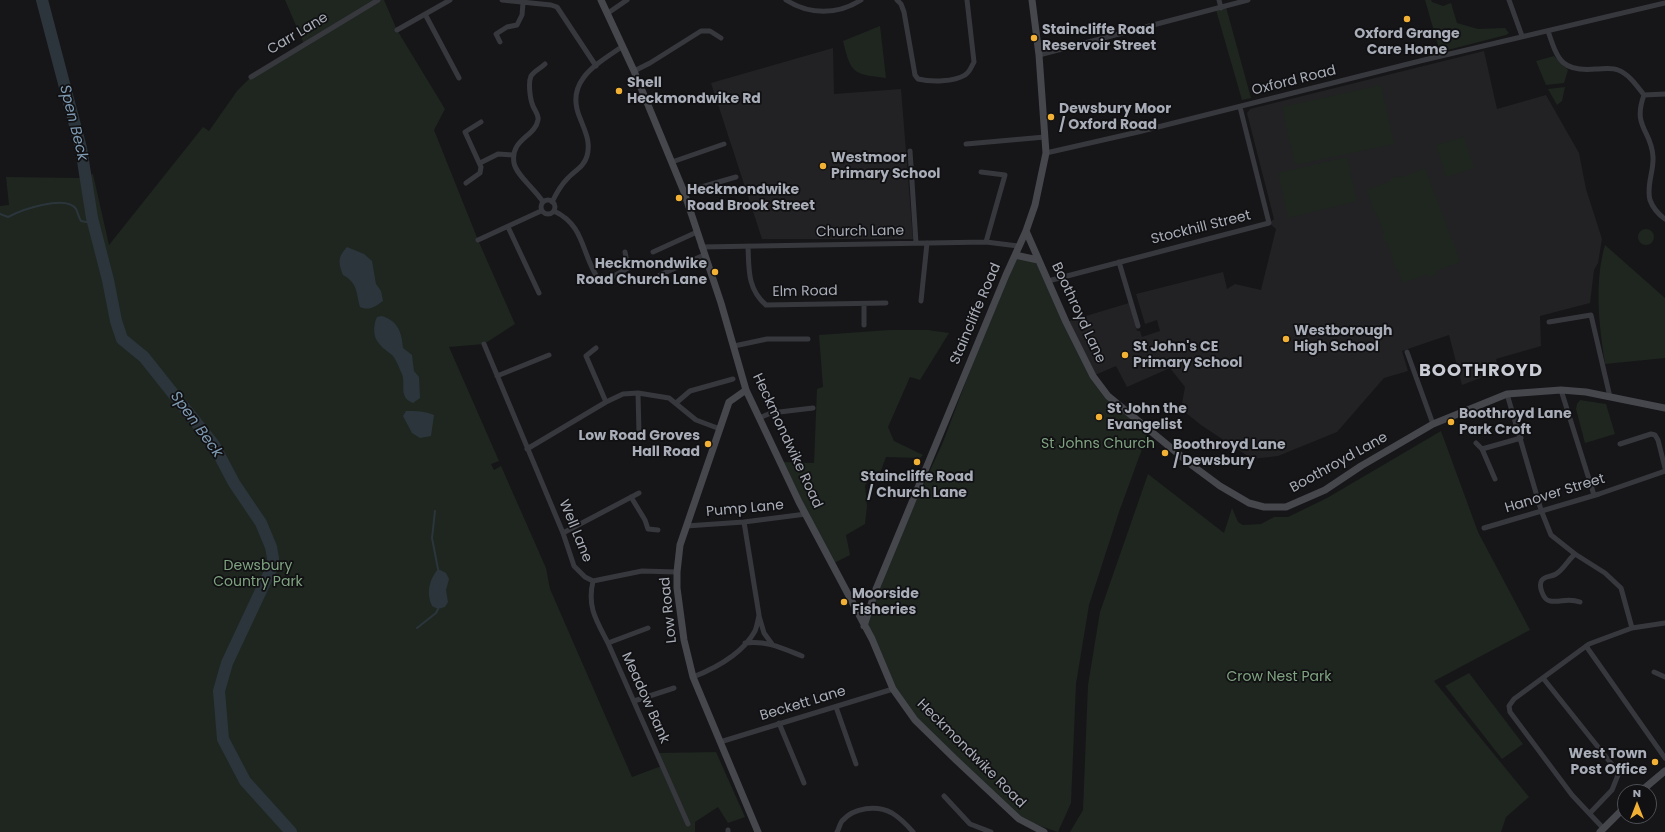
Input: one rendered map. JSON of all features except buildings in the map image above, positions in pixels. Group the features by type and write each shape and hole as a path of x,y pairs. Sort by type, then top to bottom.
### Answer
{"street":[{"name":"Carr Lane","path":"251,77 378,0"},
{"path":"397,30 450,0"},
{"path":"502,0 523,3 551,4 557,7 596,66"},
{"name":"Heckmondwike Road","path":"601,0 634,71 684,192 734,346 746,390 806,514 872,639 893,689 915,720 956,760 1019,819 1044,832"},
{"path":"608,13 626,0"},
{"path":"786,0 795,6 817,12 837,10 853,5 861,0"},
{"path":"897,0 901,4 904,12 914,69 918,79 947,80 964,76 970,71 974,62 967,0"},
{"name":"Staincliffe Road","path":"864,626 876,589 1018,246 1026,230 1035,205 1046,153 1039,55 1032,0"},
{"path":"1220,0 1222,8"},
{"path":"1039,55 1248,0"},
{"path":"1509,0 1522,36"},
{"path":"500,42 496,34 507,27 517,25 522,15 523,3"},
{"name":"Oxford Road","path":"1046,153 1240,107 1522,36 1665,3"},
{"path":"425,14 459,78"},
{"path":"1548,30 1557,55 1570,68 1577,70 1609,68 1619,70 1630,77 1644,95 1640,120 1650,140 1654,156 1649,194 1655,210 1665,219"},
{"path":"634,71 650,63 701,31 710,31 721,38"},
{"path":"552,202 568,178 578,170 587,158 587,133 577,109 576,90 579,83 596,66 623,46"},
{"path":"543,202 525,179 517,172 514,155 516,148 536,126 538,115 532,103 530,82 533,73 545,64"},
{"path":"1644,95 1665,94"},
{"name":"Stockhill Street","path":"1048,281 1268,223 1240,107"},
{"path":"466,183 480,173 480,163 465,132 481,122"},
{"path":"966,144 1045,137"},
{"path":"672,162 724,144"},
{"path":"910,151 916,243"},
{"path":"480,163 498,154 514,155"},
{"path":"981,172 1005,175 986,242"},
{"path":"684,192 736,177"},
{"path":"552,202 547,200 540,206 542,211 548,214 554,211"},
{"path":"552,202 554,205 554,211"},
{"path":"478,240 542,211"},
{"path":"554,211 569,220 577,230 590,264 599,280 605,281 628,268 625,252"},
{"path":"508,227 539,293"},
{"name":"Boothroyd Lane","path":"1026,230 1038,260 1093,376 1108,396 1193,466 1220,486 1249,503 1264,507 1286,507 1325,490 1361,466 1433,424 1508,394 1561,390 1586,392 1665,408"},
{"path":"653,252 697,232"},
{"name":"Church Lane","path":"701,247 986,242 1018,246"},
{"path":"921,301 927,243"},
{"name":"Elm Road","path":"748,246 751,284 756,297 766,305 886,303"},
{"path":"660,275 704,255"},
{"name":"Boothroyd Lane","path":"1015,256 1038,260"},
{"path":"1119,262 1138,326"},
{"path":"864,304 864,325"},
{"path":"1549,322 1591,315 1610,397"},
{"path":"734,346 767,339 808,339"},
{"name":"Well Lane","path":"484,344 496,376 563,533 574,566 585,577 593,581 642,571 677,572"},
{"path":"596,348 586,356 606,402"},
{"path":"1407,352 1433,424"},
{"path":"496,376 549,355"},
{"path":"676,403 690,392 733,380"},
{"name":"Low Road","path":"746,390 729,402 680,545 677,572 679,614 694,677 720,742 750,808 758,832"},
{"path":"1561,390 1594,495"},
{"path":"638,393 639,433"},
{"path":"527,449 606,402 623,394 638,393 669,398 683,411 696,420 720,429"},
{"path":"1508,394 1541,510 1551,535 1575,554 1605,573 1618,584 1621,588 1632,628"},
{"path":"759,418 771,413 813,408"},
{"path":"1620,444 1651,434 1655,435 1658,440 1665,468"},
{"path":"1482,449 1521,438"},
{"path":"1476,443 1482,449 1495,479"},
{"name":"Hanover Street","path":"1484,528 1665,472"},
{"path":"563,533 639,493"},
{"path":"631,497 648,529 658,530"},
{"name":"Pump Lane","path":"686,526 744,522 806,514"},
{"path":"744,522 759,615 764,633 772,644"},
{"path":"1575,554 1556,574 1543,579 1540,582 1547,600 1550,602 1568,598 1580,602"},
{"name":"Meadow Bank","path":"593,581 590,600 593,615 608,643 688,824"},
{"path":"694,677 713,670 745,643 755,630 759,615"},
{"path":"1617,815 1602,830 1590,813 1561,780 1510,712 1509,706 1514,699 1586,646 1632,628 1665,623"},
{"path":"608,643 648,628"},
{"path":"745,643 755,642 772,644 802,656"},
{"path":"1586,646 1665,758"},
{"path":"1654,672 1665,677"},
{"path":"1543,678 1614,767 1618,775 1612,790 1590,813"},
{"path":"634,701 674,688"},
{"name":"Beckett Lane","path":"720,742 893,689"},
{"path":"836,707 856,764"},
{"path":"779,723 804,783"},
{"path":"1650,784 1665,771"},
{"path":"944,796 970,824 991,832"},
{"path":"837,832 842,821 856,812 870,807 880,808 893,814 913,832"}],"shaded area":[{"name":"Westmoor Primary School","path":"833,48 834,94 901,89 913,239 762,239 711,83"},
{"path":"1484,51 1497,109 1546,95 1579,153 1586,189 1602,239 1598,263 1594,270 1590,303 1540,316 1541,346 1496,359 1499,371 1462,385 1449,335 1402,351 1408,371 1384,378 1337,432 1278,456 1252,459 1201,425 1181,409 1185,387 1170,368 1127,387 1116,366 1093,376 1066,322 1129,303 1137,331 1140,331 1142,337 1160,331 1157,320 1145,324 1136,294 1223,272 1227,289 1235,284 1261,290 1276,229 1269,223 1274,219 1247,113 1250,109"},
{"path":"347,247 364,254 372,261 376,284 381,291 383,301 375,307 366,309 360,307 354,285 343,275 340,267 340,257"},
{"path":"382,316 395,324 402,337 403,348 412,355 414,371 419,377 420,398 413,403 408,400 404,394 403,378 396,361 376,339 374,331 375,322 377,317"},
{"path":"406,411 424,412 434,415 431,436 420,438 412,433 403,416"},
{"path":"438,569 446,573 449,579 446,590 448,602 445,607 438,609 432,606 429,596 429,587 432,578"}],"green space":[{"name":"Dewsbury Country Park","path":"285,0 384,0 397,30 445,109 434,130 478,240 515,324 484,344 449,347 499,461 491,464 494,470 501,466 546,568 550,589 632,777 664,765 658,753 716,752 745,817 728,823 718,807 695,822 695,832 0,832 0,206 9,205 6,177 79,178 93,174 109,245 203,127 209,131 237,91 251,77 304,44"},
{"path":"1425,0 1431,0 1432,2 1443,6 1451,3 1457,23 1478,29 1505,28 1509,33 1440,52"},
{"path":"1226,7 1251,98 1242,100 1216,10"},
{"path":"880,26 886,78 866,75 855,70 848,60 843,41"},
{"path":"1554,56 1568,70 1564,83 1546,85 1536,61"},
{"path":"1381,85 1394,144 1295,165 1282,107"},
{"path":"1565,87 1562,101 1557,105 1548,89"},
{"path":"1464,137 1474,168 1446,177 1436,145"},
{"path":"1347,157 1357,201 1288,218 1278,173"},
{"path":"1425,168 1460,262 1436,271 1437,274 1429,277 1428,274 1403,283 1396,269 1387,241 1384,241 1382,235 1384,234 1376,212 1374,213 1367,190 1391,181 1391,178 1399,176 1400,178"},
{"path":"1646,229 1653,234 1654,237 1649,244 1646,245 1639,240 1638,237 1643,230"},
{"path":"1605,245 1665,298 1665,358 1605,364 1599,319 1599,289"},
{"name":"St Johns Church","path":"1015,255 1038,260 1064,319 1108,396 1149,430 1119,512 1089,605 1076,684 1071,803 1058,832 1019,819 915,720 893,689 864,626 876,589 943,442 1006,275"},
{"path":"889,330 928,330 949,333 920,380 910,377 888,427 894,441 923,455 920,458 886,457 880,473 873,472 865,486 867,506 865,524 846,535 850,555 832,564 781,462 814,463 817,389 823,387 819,335"},
{"path":"1580,400 1606,404 1615,434 1585,443 1576,409"},
{"name":"Crow Nest Park","path":"1441,431 1478,532 1530,630 1434,681 1529,797 1506,817 1501,832 1070,832 1083,810 1088,685 1100,612 1148,474 1224,533 1232,508 1238,522 1243,525 1261,524 1274,517 1288,517 1327,498"},
{"path":"1469,673 1523,744 1502,759 1445,686"}],"waterway":[{"name":"Spen Beck","path":"42,0 81,148 92,218 108,280 116,321 122,339 144,357 214,445 234,483 261,523 271,547 273,565 227,663 219,691 223,739 245,781 291,832"},
{"path":"0,214 8,217 33,207 63,203 71,205 76,209 81,221 92,223"},
{"path":"435,511 432,538 438,569"},
{"path":"417,628 436,613 438,609"}],"place":[{"name":"Oxford Grange Care Home","path":"1407,19"},
{"name":"Staincliffe Road Reservoir Street","path":"1034,38"},
{"name":"Shell Heckmondwike Rd","path":"619,91"},
{"name":"Dewsbury Moor / Oxford Road","path":"1051,117"},
{"name":"Westmoor Primary School","path":"823,166"},
{"name":"Heckmondwike Road Brook Street","path":"679,198"},
{"name":"Heckmondwike Road Church Lane","path":"715,272"},
{"name":"Westborough High School","path":"1286,339"},
{"name":"St John's CE Primary School","path":"1125,355"},
{"name":"St John the Evangelist","path":"1099,417"},
{"name":"Boothroyd Lane Park Croft","path":"1451,422"},
{"name":"Low Road Groves Hall Road","path":"708,444"},
{"name":"Boothroyd Lane / Dewsbury","path":"1165,453"},
{"name":"Staincliffe Road / Church Lane","path":"917,462"},
{"name":"Moorside Fisheries","path":"844,602"},
{"name":"West Town Post Office","path":"1655,762"}],"district":[{"name":"BOOTHROYD","path":"1481,371"}]}
